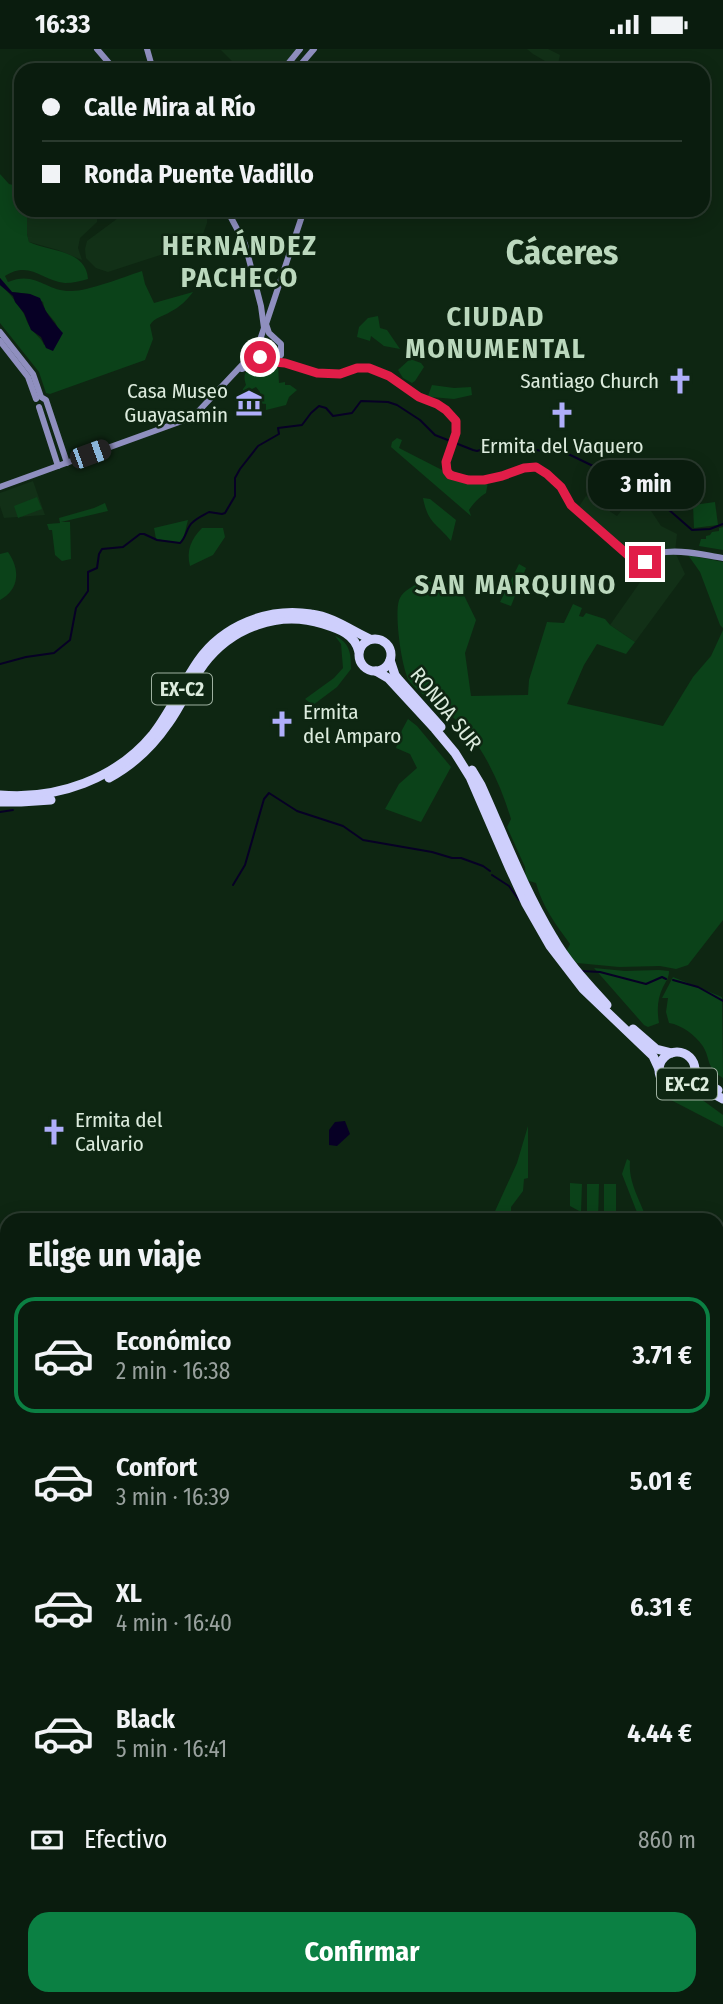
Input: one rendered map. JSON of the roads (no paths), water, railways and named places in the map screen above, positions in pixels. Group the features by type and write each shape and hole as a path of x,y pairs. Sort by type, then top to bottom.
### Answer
{"highway":[{"name":"EX-C2","path":"0,795 31,796 63,791 96,779 119,765 151,736 209,647 232,629 248,621 280,613 331,618 370,639 379,639 386,643 391,651 390,660"},
{"name":"EX-C2","path":"0,801 36,802 64,797 98,784 130,765 168,725 212,654 234,636 256,625 282,619 316,622 342,631 357,645 359,660 364,667 376,671"},
{"path":"359,652 363,644 370,639"},
{"path":"376,671 385,668 390,660"},
{"name":"RONDA SUR","path":"390,660 395,675 404,687 459,748 481,785 493,818"},
{"name":"RONDA SUR","path":"376,671 388,678 455,753 493,818"},
{"name":"EX-C2","path":"493,818 509,867 550,946 611,1017 648,1050 657,1061 661,1078 668,1085 701,1087 723,1099"},
{"name":"EX-C2","path":"586,986 652,1046 662,1051 685,1055 705,1081 723,1093"},
{"name":"EX-C2","path":"659,1069 663,1059 672,1053"},
{"name":"EX-C2","path":"685,1086 692,1079 695,1069"}],"main road":[{"path":"97,49 109,63"},
{"path":"289,63 300,49"},
{"path":"302,63 314,49"},
{"path":"232,217 245,244 261,306 264,322 259,355 264,361"},
{"path":"285,363 281,346 267,330 266,319 302,217"},
{"path":"0,332 33,373 67,463"},
{"path":"0,487 193,417 265,338 274,338"},
{"path":"0,341 28,377 41,400"},
{"path":"273,361 281,355"},
{"path":"236,372 247,365 273,361 317,373 340,374 363,367 389,376 419,397 446,410 457,423 447,458 446,467 450,475 468,480 494,478 536,467 561,487 571,505 639,562 664,552 691,552 723,558"},
{"path":"41,400 36,405 39,407 58,466"}],"waterway":[{"path":"0,664 54,653 70,640 76,608 88,591 88,572 97,568 102,549 123,547 140,534 157,540 180,543 196,519 209,512 225,513 235,496 235,478 258,446 279,434 278,428 302,425 319,406 326,408 333,416 352,413 361,401 388,402 420,420 435,435 473,450 503,443 542,451 562,451 591,465 626,476 640,488 651,503 668,509 692,530 710,529 723,524"},
{"path":"233,885 245,865 264,799 269,793 297,811 343,826 363,840 461,858 490,871"},
{"path":"0,812 13,810"},
{"path":"492,875 509,886 519,900"},
{"path":"581,971 600,972 646,984 662,977 666,979"},
{"path":"673,980 698,987 723,1001"}],"place":[{"name":"Santiago Church","path":"680,381"},
{"name":"Casa Museo Guayasamin","path":"249,403"},
{"name":"Ermita del Vaquero","path":"562,415"},
{"name":"Ermita del Amparo","path":"282,724"},
{"name":"Ermita del Calvario","path":"54,1132"}],"district":[{"name":"Cáceres","path":"562,252"},
{"name":"HERNÁNDEZ PACHECO","path":"240,261"},
{"name":"CIUDAD MONUMENTAL","path":"496,332"},
{"name":"SAN MARQUINO","path":"516,584"}]}
